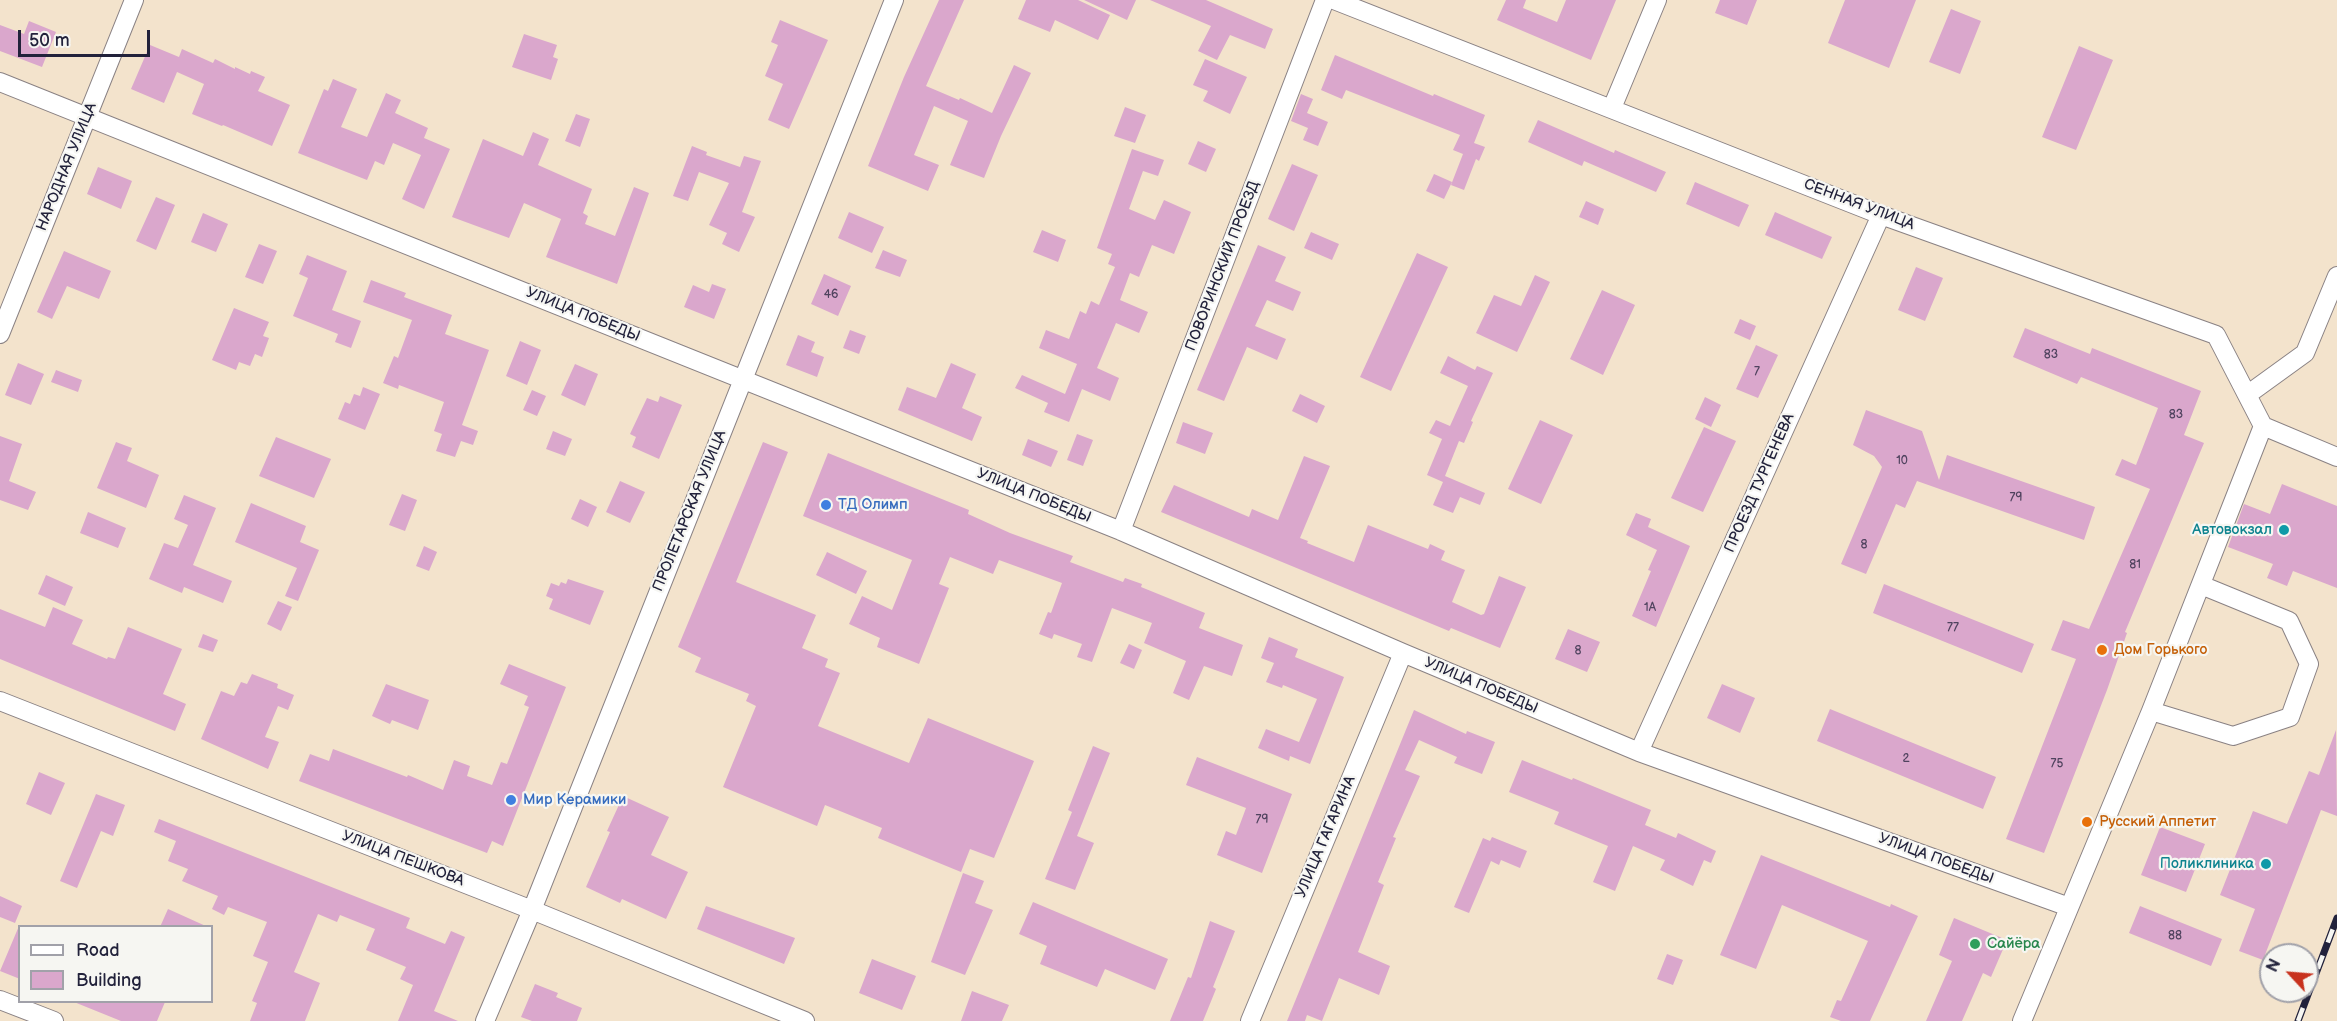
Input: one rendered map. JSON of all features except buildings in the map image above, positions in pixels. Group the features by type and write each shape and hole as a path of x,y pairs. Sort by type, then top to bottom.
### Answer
{"street":[{"name":"НАРОДНАЯ УЛИЦА","path":"0,334 134,0"},
{"name":"ПРОЛЕТАРСКАЯ УЛИЦА","path":"485,1021 532,910 894,0"},
{"name":"ПОВОРИНСКИЙ ПРОЕЗД","path":"1121,531 1325,0"},
{"name":"СЕННАЯ УЛИЦА","path":"1334,0 1881,215 2216,336 2263,426"},
{"path":"1612,108 1657,0"},
{"name":"УЛИЦА ПОБЕДЫ","path":"0,82 1121,531 1639,752 2069,907"},
{"name":"ПРОЕЗД ТУРГЕНЕВА","path":"1639,752 1881,215"},
{"path":"2247,396 2305,353 2337,276"},
{"path":"2022,1021 2151,711 2263,426 2337,457"},
{"path":"2151,711 2233,736 2290,717 2309,664 2289,621 2201,585"},
{"name":"УЛИЦА ГАГАРИНА","path":"1250,1021 1403,653"},
{"name":"УЛИЦА ПЕШКОВА","path":"0,701 532,910 806,1021"},
{"path":"0,1000 54,1021"}],"railway":[{"path":"2298,1021 2337,918"}],"place":[{"name":"ТД Олимп","path":"826,505"},
{"name":"Автовокзал","path":"2284,530"},
{"name":"Дом Горького","path":"2102,650"},
{"name":"Мир Керамики","path":"511,800"},
{"name":"Русский Аппетит","path":"2087,822"},
{"name":"Поликлиника","path":"2266,864"},
{"name":"Сайёра","path":"1975,944"}]}
